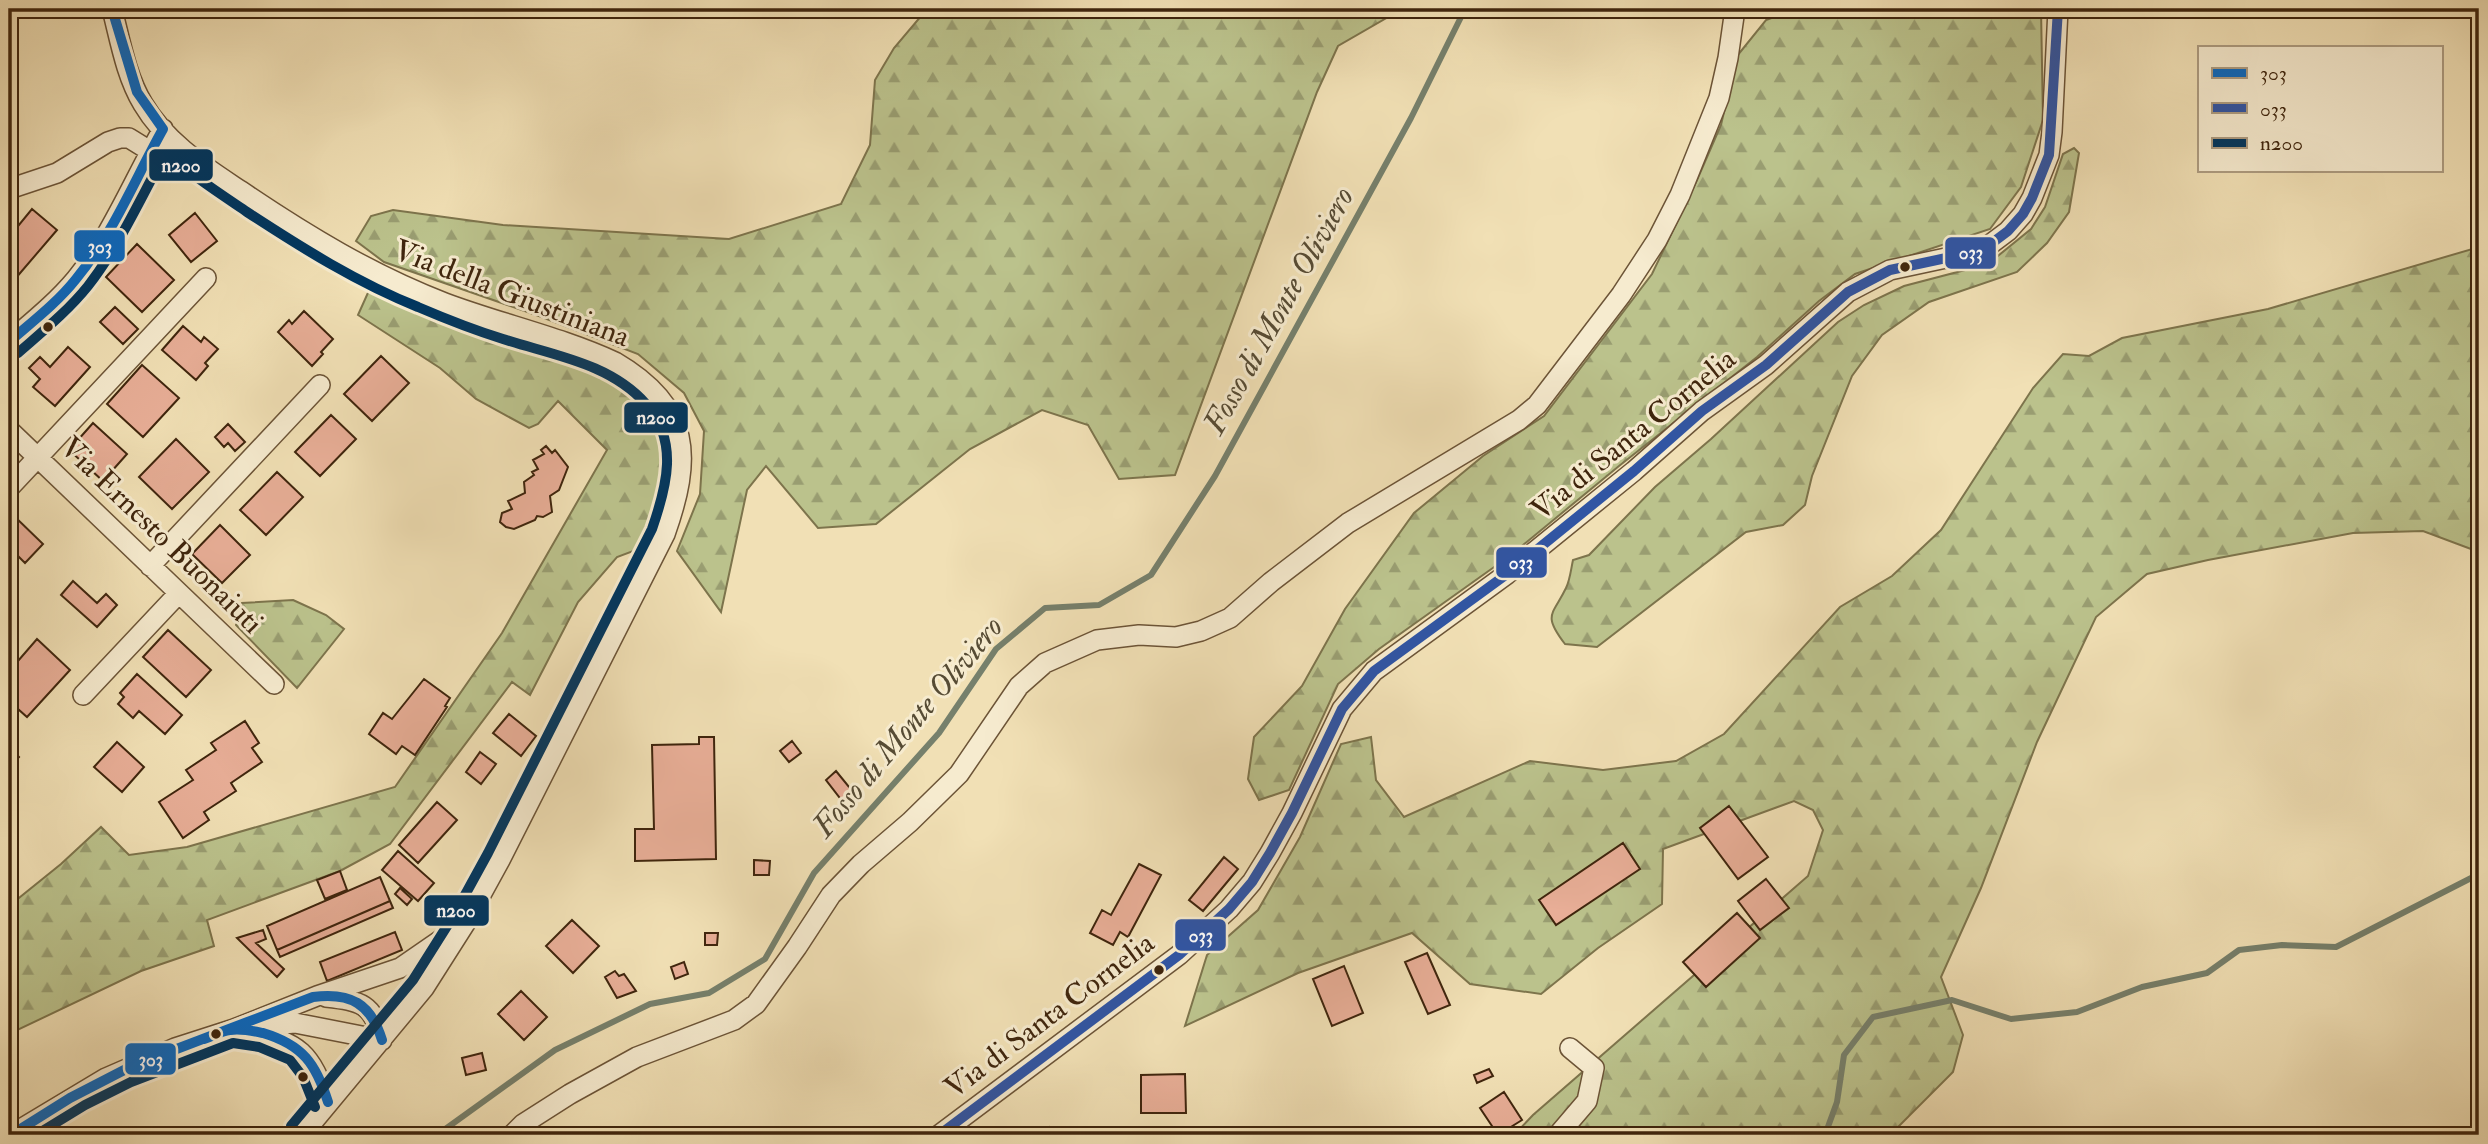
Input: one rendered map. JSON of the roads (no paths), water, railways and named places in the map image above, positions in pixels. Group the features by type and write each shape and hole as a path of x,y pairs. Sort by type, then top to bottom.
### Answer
{"street":[{"name":"Via della Giustiniana","path":"112,9 137,93 163,129 199,163 302,232 370,270 444,303 615,362 650,387 667,409 681,441 681,485 665,534 467,922 424,988 302,1135"},
{"path":"512,1135 523,1124 570,1094 638,1057 734,1020 755,1004 831,895 959,774 1019,686 1045,663 1097,640 1139,635 1176,637 1201,631 1230,618 1271,582 1348,523 1520,420 1537,405 1621,295 1657,240 1680,195 1719,98 1735,9"},
{"name":"Via di Santa Cornelia","path":"939,1135 1171,961 1229,909 1252,882 1270,853 1342,709 1374,671 1507,574 1703,411 1766,365 1848,292 1890,270 1974,252 2001,237 2014,224 2032,198 2049,155 2058,9"},
{"path":"9,342 52,306 77,277 109,229 163,129"},
{"path":"9,189 57,173 108,142 120,138 129,138 150,150"},
{"path":"9,488 206,278"},
{"path":"150,566 320,385"},
{"name":"Via Ernesto Buonaiuti","path":"9,430 274,684"},
{"path":"83,695 179,593"},
{"path":"10,1135 106,1078 175,1048 400,968 467,922"},
{"path":"234,1029 295,1023 382,1040 374,1016 363,1004 317,996"},
{"path":"234,1029 269,1036 306,1055 316,1070 328,1101"},
{"path":"1558,1135 1587,1101 1594,1068 1570,1048"}],"waterway":[{"name":"Fosso di Monte Oliviero","path":"437,1135 555,1050 650,1004 709,993 765,959 814,873 939,733 996,649 1045,608 1099,605 1151,575 1215,476 1411,118 1465,9"},
{"path":"1825,1135 1837,1102 1844,1055 1873,1017 1952,1000 2011,1019 2077,1012 2142,987 2207,973 2239,950 2282,945 2336,947 2479,874"}]}
